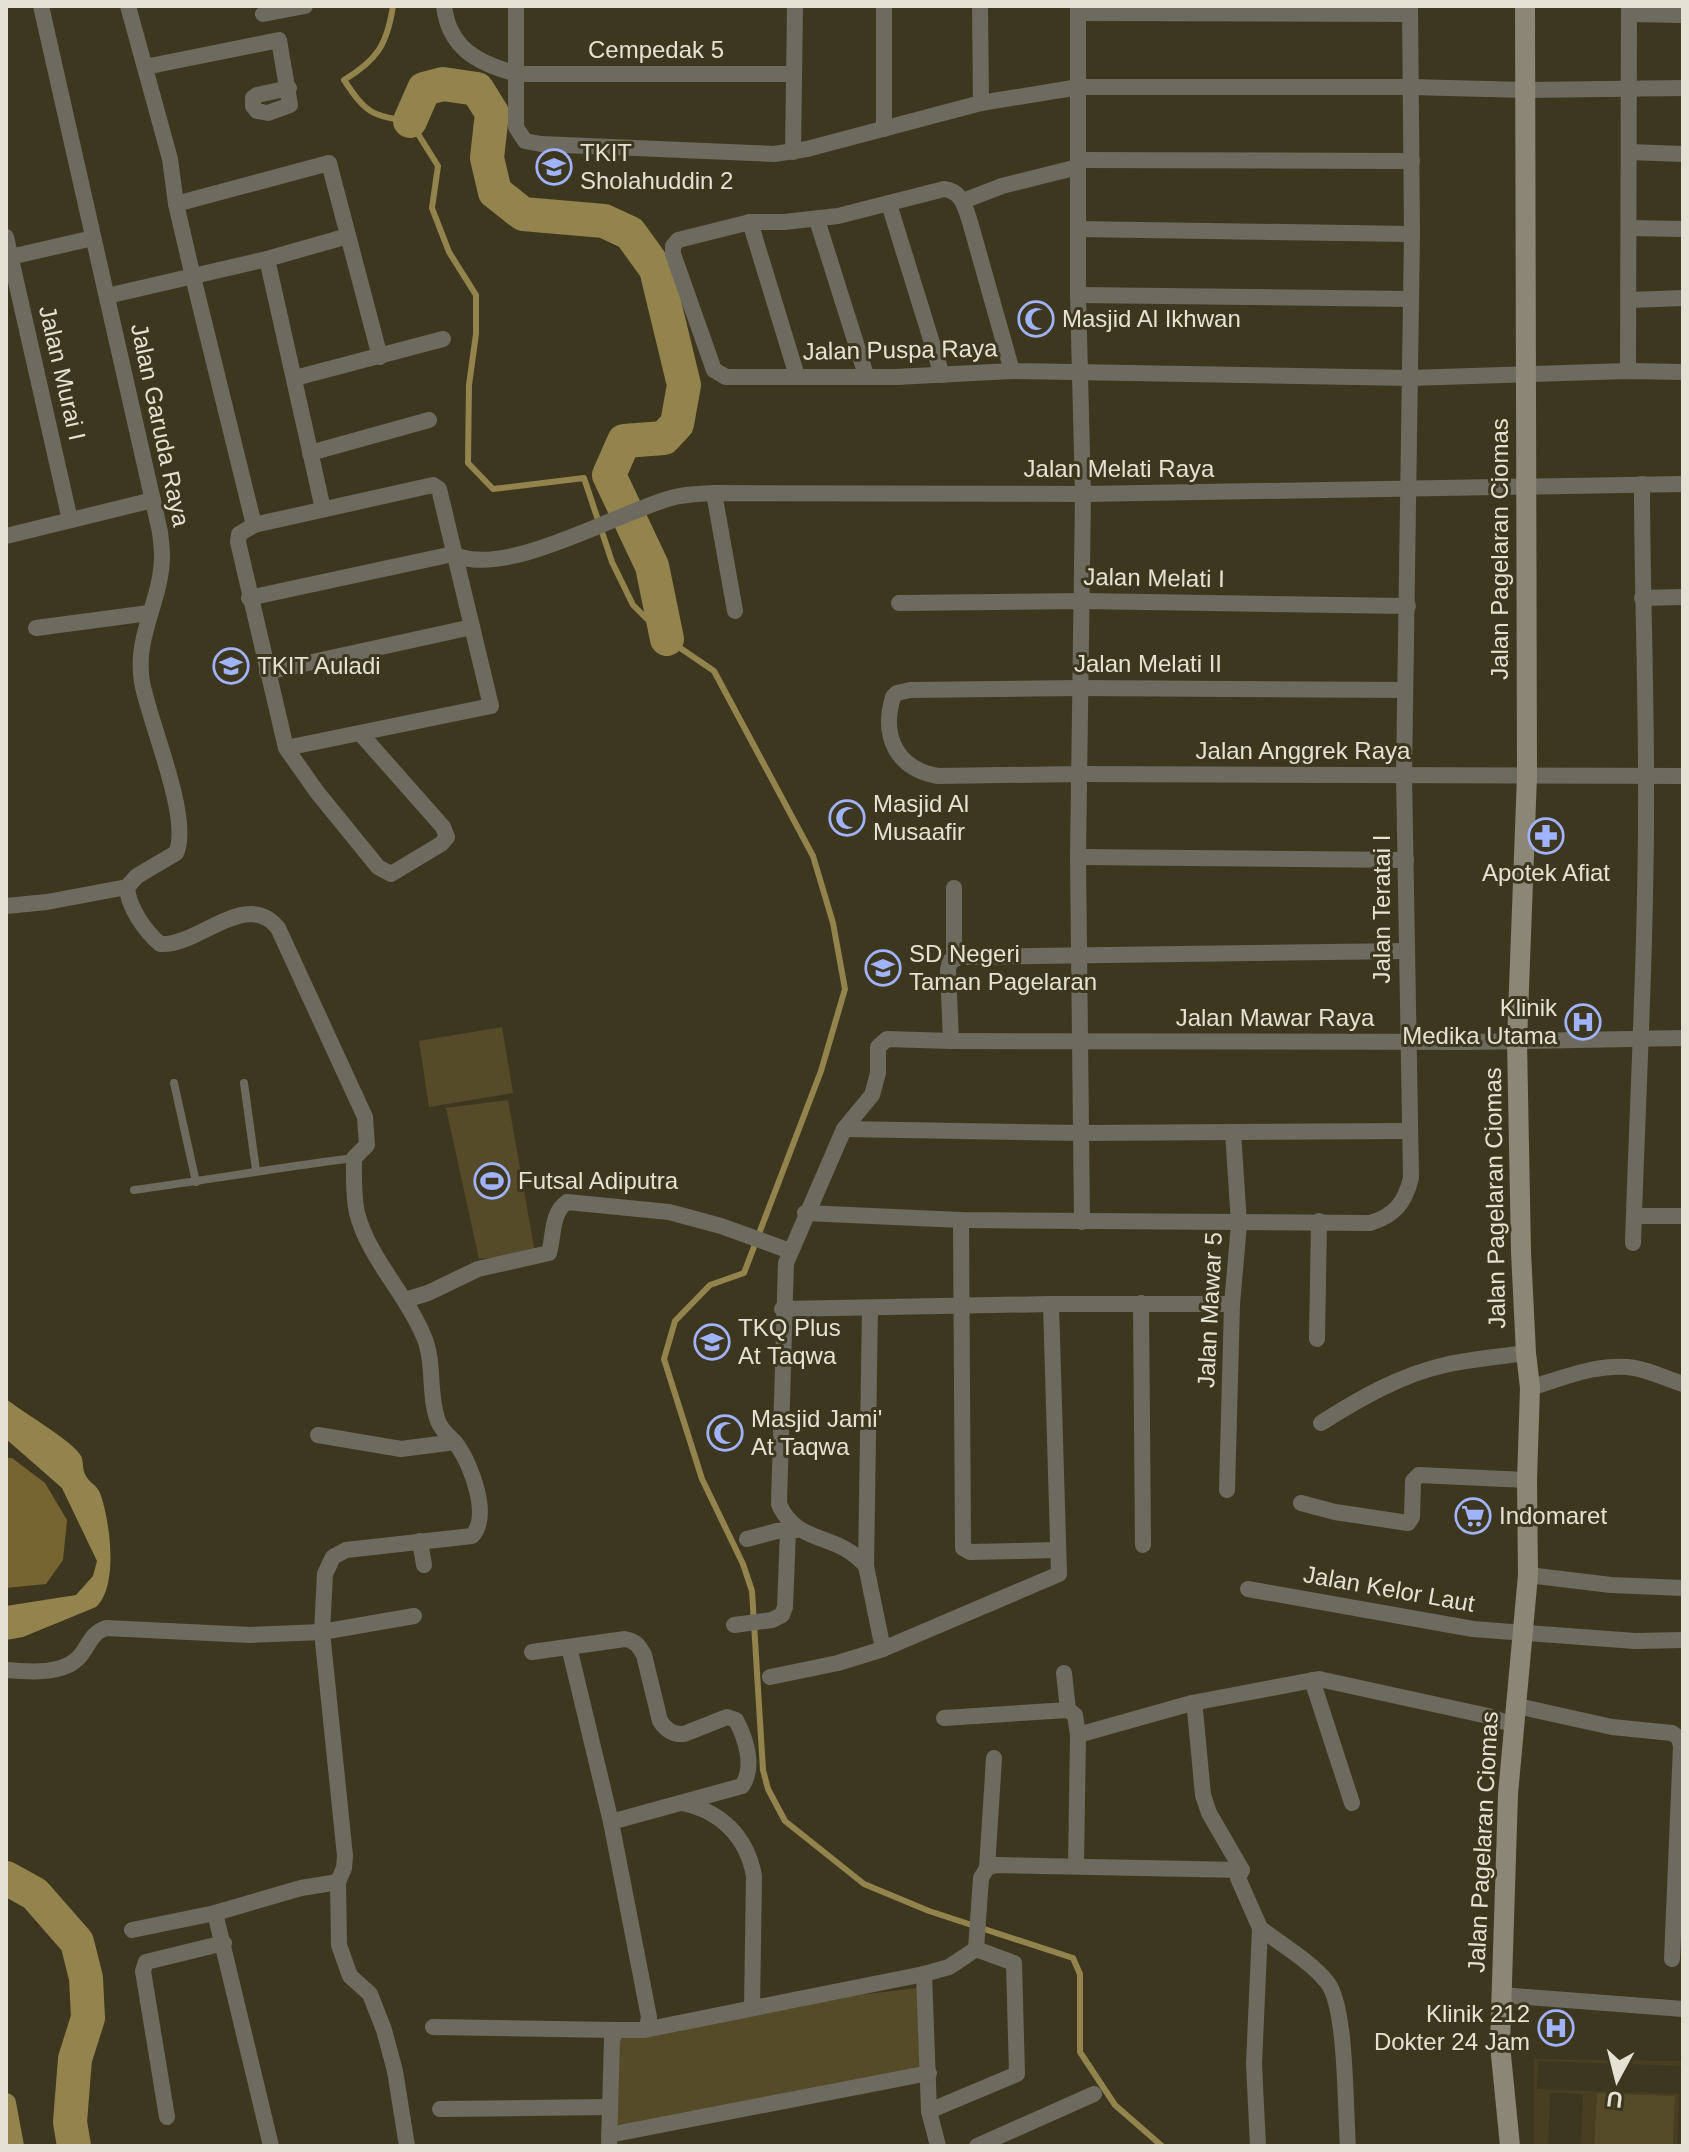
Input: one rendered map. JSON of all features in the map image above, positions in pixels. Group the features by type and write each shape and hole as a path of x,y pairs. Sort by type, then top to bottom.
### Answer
{"main road":[{"name":"Jalan Pagelaran Ciomas","path":"1510,2146 1501,2078 1501,1995 1515,1715 1528,1575 1530,1388 1526,1353 1517,1041 1527,776 1525,6"}],"street":[{"path":"128,6 170,159 176,204 254,525"},
{"path":"268,41 262,10 305,6"},
{"name":"Cempedak 5","path":"444,6 450,33 461,48 476,60 518,74 794,74"},
{"path":"516,6 516,127 525,141 541,144 774,154 793,152 981,103 1079,87 1683,88"},
{"path":"793,152 795,6"},
{"path":"884,6 884,129"},
{"path":"980,6 981,103"},
{"name":"Jalan Garuda Raya","path":"44,7 153,500 162,557 141,644 141,676 180,822 181,838 176,853 137,876 127,887"},
{"path":"1082,1222 1078,857 1083,494 1078,295 1078,9 1410,10"},
{"name":"Jalan Teratai I","path":"805,1213 961,1220 1370,1223 1384,1219 1403,1201 1411,1178 1404,775 1412,234 1410,10"},
{"path":"1628,371 1630,10 1683,15"},
{"path":"150,66 279,40 289,88"},
{"path":"1629,152 1683,154"},
{"path":"963,201 1078,163 1412,161"},
{"path":"176,204 329,163 380,357"},
{"path":"797,376 750,222 817,220 944,189 956,192 963,201 1012,371"},
{"path":"889,204 942,375"},
{"path":"817,220 866,375"},
{"name":"Jalan Puspa Raya","path":"750,222 678,240 673,246 673,254 714,370 720,375 942,375 1081,371 1410,378 1683,372"},
{"path":"1629,228 1683,229"},
{"path":"1078,229 1412,234"},
{"path":"107,296 267,259 348,236"},
{"name":"Jalan Murai I","path":"6,237 8,258 70,520"},
{"path":"8,258 93,238"},
{"path":"267,259 323,509"},
{"path":"1078,295 1410,299"},
{"path":"1630,300 1683,298"},
{"path":"295,378 443,339"},
{"path":"310,453 429,420"},
{"path":"1633,1243 1642,1039 1646,775 1642,484"},
{"name":"Jalan Melati Raya","path":"249,598 453,554 463,559 486,560 591,531 673,497 714,493 1408,491 1683,484"},
{"path":"286,748 491,706 439,489 433,485 254,525 239,534 249,598 286,748 378,867 391,874 441,844 447,837 443,827 360,733"},
{"path":"714,493 735,611"},
{"path":"6,536 153,500"},
{"path":"1642,598 1683,597"},
{"name":"Jalan Melati I","path":"899,603 1081,601 1408,606"},
{"path":"36,628 149,613"},
{"path":"267,672 472,627"},
{"name":"Jalan Melati II","path":"893,697 910,690 1405,690"},
{"name":"Jalan Anggrek Raya","path":"893,697 891,737 907,765 920,773 976,777 1080,774 1683,776"},
{"path":"1078,857 1406,860"},
{"path":"6,906 47,902 127,887 130,902 160,944 171,944 245,914 260,913 272,922 292,956 365,1117 367,1145 354,1158 354,1193 360,1223 371,1248 405,1300 425,1340 437,1418 443,1432 455,1442 471,1471 480,1516 478,1528 466,1538 346,1550 333,1557 325,1574 322,1632 345,1856 338,1882 339,1945 350,1976 370,1994 384,2030 395,2071 407,2146"},
{"path":"951,1041 948,970 954,958 954,888"},
{"path":"954,958 1405,951"},
{"name":"Jalan Mawar Raya","path":"844,1129 872,1095 878,1073 878,1047 887,1039 1407,1042 1683,1038"},
{"path":"742,1624 772,1620 782,1615 785,1607 793,1530 779,1504 782,1309 786,1263 805,1213 844,1129 1082,1133 1409,1131"},
{"name":"Jalan Mawar 5","path":"1227,1490 1232,1304 1239,1224 1233,1132"},
{"path":"405,1300 428,1293 478,1269 549,1253 554,1221 561,1206 567,1202 669,1212 764,1240 790,1251"},
{"path":"1634,1216 1683,1216"},
{"path":"961,1220 963,1548 970,1552 1058,1550"},
{"path":"1317,1339 1319,1221"},
{"path":"1141,1303 1143,1545"},
{"path":"770,1677 838,1663 883,1649 1059,1574 1051,1304"},
{"path":"782,1309 1232,1304"},
{"path":"870,1308 866,1566 883,1649"},
{"path":"1321,1423 1358,1400 1418,1373 1446,1365 1526,1353"},
{"path":"1530,1388 1567,1376 1618,1366 1637,1368 1683,1384"},
{"path":"318,1435 401,1449 455,1442"},
{"path":"1301,1503 1335,1512 1408,1523 1412,1517 1413,1481 1419,1475 1527,1480"},
{"path":"747,1539 793,1530 846,1547 866,1566"},
{"path":"420,1541 424,1565"},
{"path":"1528,1575 1611,1585 1683,1588"},
{"name":"Jalan Kelor Laut","path":"1248,1589 1473,1629 1635,1641 1683,1640"},
{"path":"6,1670 37,1671 69,1664 80,1656 93,1635 106,1628 250,1635 322,1632 414,1616"},
{"path":"532,1652 625,1639 639,1646 665,1729 684,1734 727,1717 736,1720 749,1763 745,1783 736,1790 611,1822"},
{"path":"569,1647 611,1822 648,2012 644,2030"},
{"path":"1064,1673 1068,1710"},
{"path":"1312,1680 1352,1803"},
{"path":"1078,1735 1192,1703 1312,1680 1332,1680 1488,1716 1515,1715 1667,1732 1679,1738 1681,1746 1676,1952"},
{"path":"1192,1703 1203,1795 1209,1813 1242,1870"},
{"path":"944,1718 1068,1710 1075,1715 1078,1735 1076,1866"},
{"path":"433,2027 644,2030 949,1967 976,1946 981,1878 987,1868 994,1758"},
{"path":"681,1803 696,1806 722,1819 742,1841 752,1864 752,2008"},
{"path":"987,1868 996,1865 1242,1870"},
{"path":"1242,1870 1238,1878 1260,1928 1254,2064 1258,2146"},
{"path":"132,1930 215,1913 301,1888 338,1882"},
{"path":"215,1913 271,2146"},
{"path":"1260,1928 1298,1956 1327,1982 1334,1993 1341,2029 1348,2146"},
{"path":"167,2117 143,1971 146,1962 224,1943"},
{"path":"929,2111 1017,2074 1014,1963 976,1946"},
{"path":"924,1974 929,2111 938,2146"},
{"path":"1501,1995 1683,2009"},
{"path":"617,2030 612,2039 609,2140 929,2073"},
{"path":"977,2146 1094,2094"},
{"path":"440,2109 608,2107"}],"lane":[{"path":"174,1083 196,1182"},
{"path":"244,1083 256,1170"},
{"path":"134,1190 354,1158"}],"shaded area":[{"path":"502,1027 513,1093 429,1107 419,1041"},
{"name":"Futsal Adiputra","path":"508,1100 535,1253 479,1259 446,1108"},
{"path":"6,1399 58,1435 81,1456 85,1474 99,1490 104,1505 110,1569 108,1584 96,1607 23,1637 6,1640 6,1606 76,1595 93,1576 97,1561 62,1488 6,1439"},
{"path":"6,1458 12,1458 45,1483 67,1520 63,1560 46,1584 6,1588"},
{"path":"917,1988 924,2069 601,2131 608,2042 752,2008"},
{"path":"1534,2059 1683,2061 1683,2066 1538,2061 1537,2089 1679,2094 1677,2146 1673,2146 1675,2096 1597,2093 1594,2146 1581,2146 1583,2094 1550,2093 1548,2146 1534,2146"},
{"path":"1597,2093 1675,2096 1673,2146 1594,2146"}],"waterway":[{"path":"393,6 379,50 344,80 358,100 371,111 410,121 438,166 432,208 449,252 476,295 476,334 469,385 468,463 493,489 584,478 612,562 633,605 667,639 714,671 813,856 833,923 845,989 821,1071 744,1273 710,1285 675,1321 664,1359 702,1479 743,1564 752,1591 763,1770 768,1789 785,1821 864,1884 929,1911 1073,1958 1080,1974 1080,2052 1115,2105 1162,2146"},
{"path":"410,121 424,89 443,84 477,89 492,113 487,158 495,192 523,214 604,221 630,233 656,269 684,385 677,424 664,438 624,441 609,475 652,566 667,639"},
{"path":"6,1878 35,1894 77,1942 86,1978 88,2018 75,2059 70,2122 74,2146"},
{"path":"6,2103 14,2146"}],"place":[{"name":"TKIT Sholahuddin 2","path":"554,167"},
{"name":"Masjid Al Ikhwan","path":"1036,319"},
{"name":"TKIT Auladi","path":"231,666"},
{"name":"Masjid Al Musaafir","path":"847,818"},
{"name":"Apotek Afiat","path":"1546,836"},
{"name":"SD Negeri Taman Pagelaran","path":"883,968"},
{"name":"Klinik Medika Utama","path":"1583,1022"},
{"name":"Futsal Adiputra","path":"492,1181"},
{"name":"TKQ Plus At Taqwa","path":"712,1342"},
{"name":"Masjid Jami' At Taqwa","path":"725,1433"},
{"name":"Indomaret","path":"1473,1516"},
{"name":"Klinik 212 Dokter 24 Jam","path":"1556,2028"}]}
